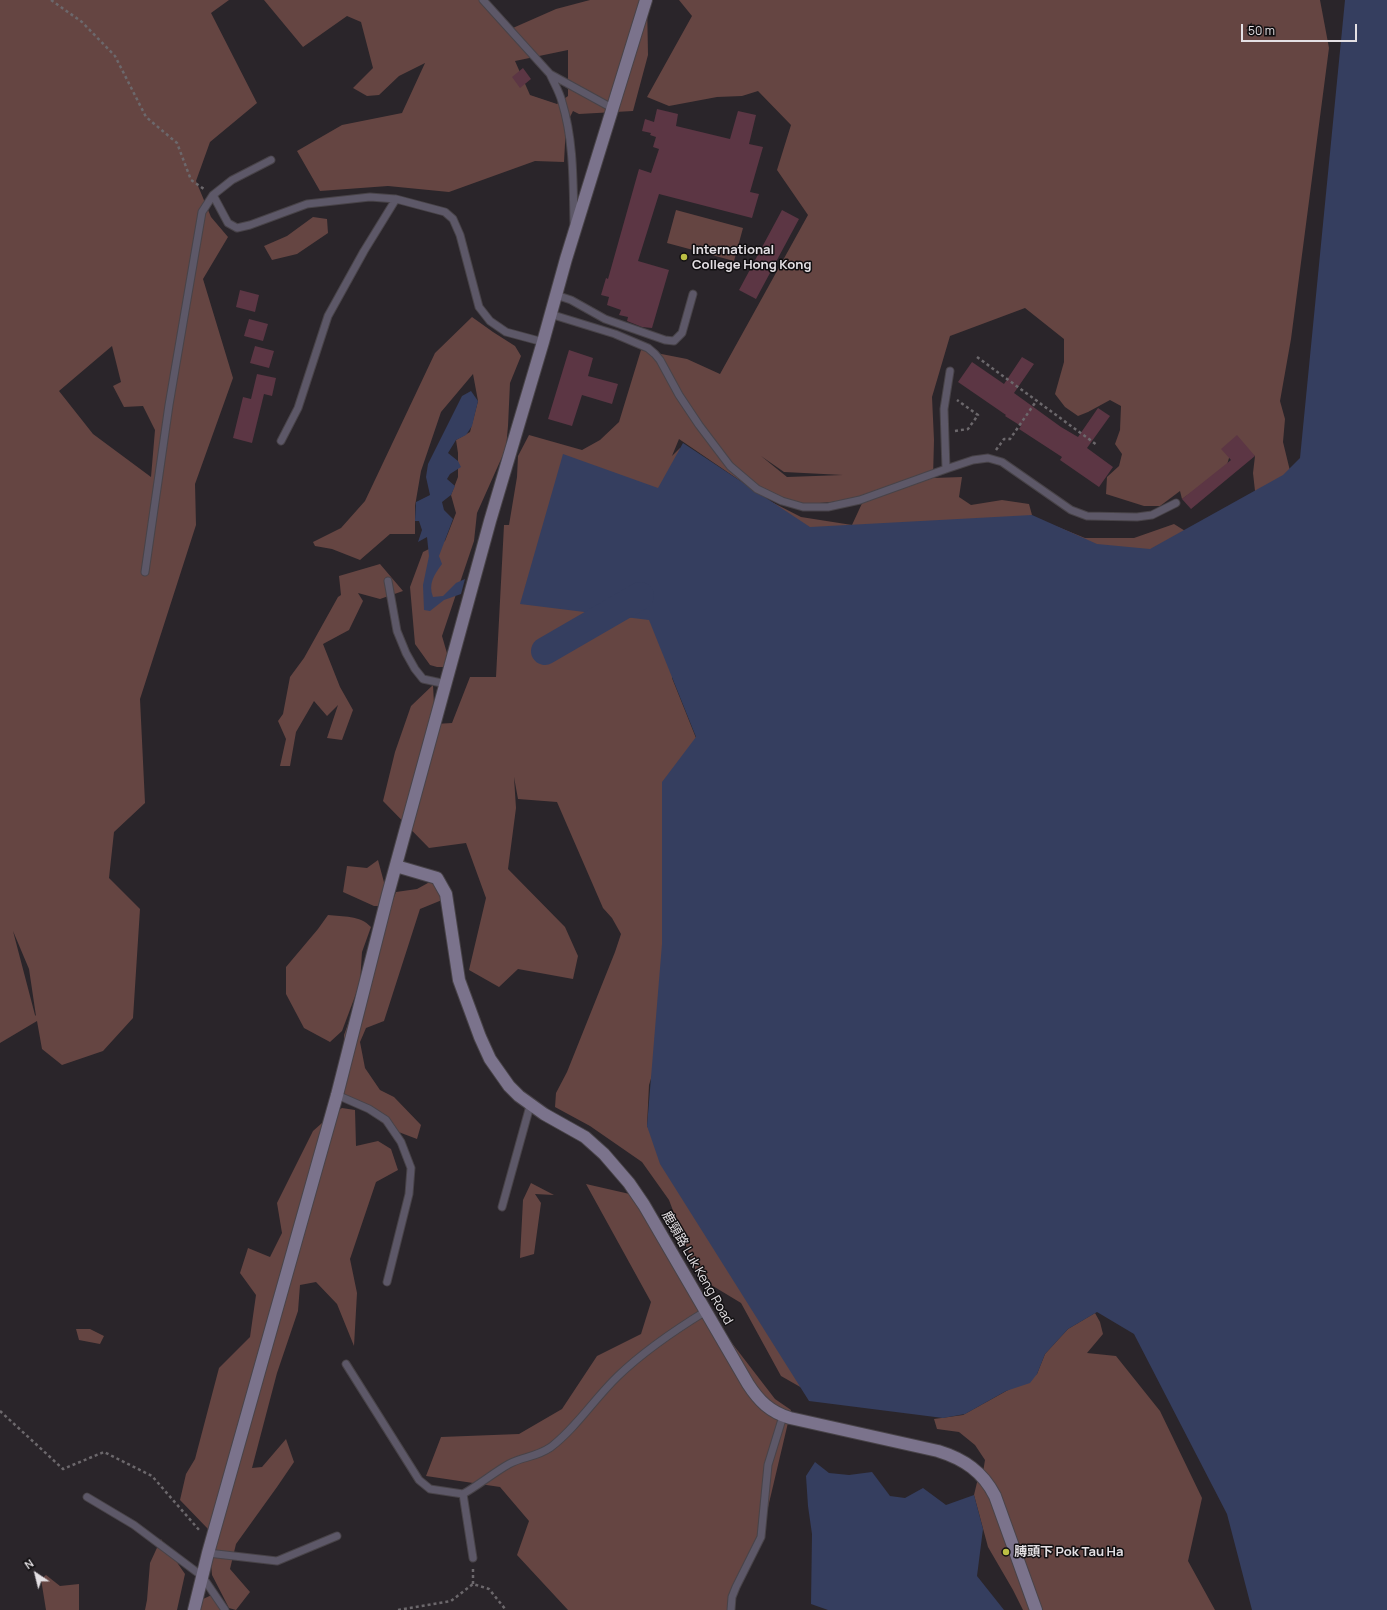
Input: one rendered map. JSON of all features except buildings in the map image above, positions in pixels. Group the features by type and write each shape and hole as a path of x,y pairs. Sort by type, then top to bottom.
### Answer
{"main road":[{"path":"194,1610 202,1576 337,1095 396,866 490,520 550,314 646,0"},
{"name":"鹿頸路 Luk Keng Road","path":"396,866 437,878 446,894 459,980 480,1037 490,1059 519,1096 530,1106 585,1137 604,1154 622,1174 644,1205 754,1393 767,1408 783,1416 938,1451 954,1457 972,1467 985,1480 995,1496 1036,1610"}],"lane":[{"path":"482,0 550,74 562,101 569,128 572,154 575,231"},
{"path":"550,74 612,108"},
{"path":"145,572 169,405 202,212 213,195 232,180 271,160"},
{"path":"213,195 228,223 237,228 250,225 307,204 370,196 396,199 445,212 453,219 460,235 479,306 490,321 506,332 543,342"},
{"path":"281,441 298,408 328,316 364,251 396,199"},
{"path":"556,295 571,300 605,319 665,340 674,341 682,333 694,294"},
{"path":"550,314 614,334 648,348 660,360 679,395 699,425 730,466 757,489 782,501 803,507 828,507 860,500 973,460 988,458 1002,462 1071,510 1088,516 1137,517 1152,515 1176,503"},
{"path":"946,469 944,409 950,372"},
{"path":"388,581 397,631 406,653 415,669 423,679 446,684"},
{"path":"337,1095 369,1109 386,1120 401,1142 411,1168 409,1194 387,1282"},
{"path":"502,1207 530,1106"},
{"path":"346,1364 419,1480 430,1489 463,1494 508,1465 536,1456 550,1447 581,1418 618,1376 669,1334 706,1311"},
{"path":"731,1610 732,1597 736,1587 761,1537 768,1465 783,1416"},
{"path":"463,1494 473,1558"},
{"path":"88,1497 134,1525 202,1576 225,1610"},
{"path":"210,1548 277,1561 337,1536"}],"path":[{"path":"50,0 82,22 115,56 146,117 177,143 191,180 213,195"},
{"path":"977,357 1097,445"},
{"path":"945,432 968,429 978,415 955,399"},
{"path":"1004,439 1010,439 1036,400"},
{"path":"0,1411 62,1469 104,1452 152,1476 210,1548"},
{"path":"473,1558 473,1584"},
{"path":"398,1610 451,1601 473,1584"},
{"path":"473,1584 489,1589 506,1610"}],"shaded area":[{"path":"0,0 229,0 211,13 257,103 210,142 196,181 211,217 228,237 203,279 233,378 195,484 196,525 140,699 145,803 114,832 109,878 140,909 133,1018 103,1051 62,1065 42,1049 37,1021 0,1043","holes":["112,346 121,382 113,386 124,407 143,406 155,430 151,477 93,434 59,391","13,931 29,969 36,1016 35,1015"]},
{"path":"264,0 479,0 506,31 556,9 590,0 647,0 648,55 633,111 579,114 573,111 566,125 564,162 535,161 449,192 388,186 320,191 297,151 342,125 402,113 425,63 399,76 379,95 367,96 353,88 373,68 361,22 347,16 303,47","holes":["568,50 568,96 557,104 530,95 515,61"]},
{"path":"679,0 1320,0 1329,48 1291,339 1280,401 1285,419 1283,442 1291,475 1270,495 1255,491 1253,473 1255,456 1237,445 1229,458 1224,475 1209,480 1182,499 1180,491 1160,506 1144,506 1106,494 1107,477 1119,466 1122,454 1115,444 1120,430 1121,406 1110,400 1078,416 1065,407 1055,394 1064,362 1064,339 1025,308 950,336 932,397 934,440 933,478 962,477 959,497 971,505 1002,500 1029,504 1031,516 1085,538 1134,538 1174,524 1190,534 1190,545 684,599 672,678 700,748 663,1040 649,1085 647,1126 809,1392 781,1376 741,1303 698,1277 669,1200 642,1162 590,1126 555,1107 556,1093 567,1072 621,934 612,918 603,908 557,802 518,799 514,777 516,808 508,869 565,927 578,956 573,979 518,969 499,987 469,970 486,898 466,843 429,848 383,801 395,752 411,706 433,685 435,724 452,723 470,677 496,677 504,525 509,525 517,477 518,456 529,435 582,450 600,440 619,422 641,350 687,359 720,374 808,215 777,170 791,125 758,91 742,96 717,97 669,106 647,97 692,16","holes":["679,439 745,484 798,505 864,499 852,525 801,517 709,470 680,448 672,456","761,456 784,472 843,475 787,477"]},
{"path":"676,210 743,228 734,261 667,243"},
{"path":"313,217 327,219 328,233 297,254 272,260 264,246 287,236"},
{"path":"472,317 515,346 521,356 510,383 506,448 477,513 474,541 442,636 451,667 437,667 430,665 415,644 410,587 423,552 445,541 456,513 451,495 458,477 458,453 456,440 470,432 478,401 473,374 441,412 421,471 415,506 415,534 390,534 360,560 332,549 315,546 313,542 341,528 365,501 435,353"},
{"path":"380,564 403,591 380,599 358,593 363,601 349,630 323,644 340,687 353,710 342,740 327,738 338,705 327,716 314,701 296,732 290,766 280,766 286,739 278,721 283,714 290,677 304,658 338,597 341,595 339,576"},
{"path":"378,860 385,886 378,906 374,906 343,892 347,866 367,868"},
{"path":"437,878 442,900 420,909 384,1021 366,1028 360,1042 365,1068 380,1090 394,1097 421,1125 417,1139 388,1128 366,1108 343,1093 344,1035 396,892 417,889"},
{"path":"328,915 357,918 367,923 371,927 362,952 360,983 342,1031 330,1042 304,1028 286,994 286,967"},
{"path":"342,1108 355,1110 356,1146 378,1141 391,1149 398,1170 376,1182 350,1259 357,1293 354,1346 337,1304 316,1282 300,1285 298,1311 277,1373 252,1468 262,1467 286,1439 294,1462 236,1544 230,1569 250,1592 236,1610 229,1608 212,1575 208,1529 180,1500 186,1474 195,1459 219,1368 250,1337 256,1295 240,1273 248,1248 270,1257 282,1233 277,1203 313,1131 331,1115"},
{"path":"531,1183 554,1195 535,1194 541,1203 534,1254 520,1258 523,1200"},
{"path":"586,1184 634,1195 708,1312 775,1399 791,1410 761,1537 730,1610 568,1610 517,1555 529,1521 500,1487 426,1476 441,1437 519,1434 562,1409 597,1356 641,1334 651,1302"},
{"path":"1095,1313 1100,1322 1103,1334 1087,1353 1116,1356 1160,1411 1202,1498 1188,1561 1215,1610 1023,1610 988,1547 974,1495 979,1474 983,1472 985,1460 975,1445 959,1432 937,1429 934,1419 963,1415 1037,1374 1045,1354 1068,1329"},
{"path":"76,1329 90,1329 104,1336 100,1344 79,1340"},
{"path":"161,1539 185,1574 177,1610 145,1610 150,1563"},
{"path":"46,1575 60,1586 79,1584 79,1610 46,1610 41,1579"},
{"path":"214,1594 221,1610 191,1610 192,1604"}],"water":[{"path":"1345,0 1387,0 1387,1610 1252,1610 1227,1514 1134,1334 1097,1312 1068,1329 1045,1354 1037,1374 1030,1383 1006,1391 965,1414 943,1418 809,1401 660,1164 647,1126 662,944 662,782 696,737 649,620 520,604 563,454 658,488 683,443 810,527 1032,515 1097,544 1150,549 1283,475 1300,458"},
{"path":"471,391 478,401 472,426 466,435 456,440 448,453 458,461 461,467 450,474 447,479 455,486 451,495 442,502 444,510 453,519 439,556 442,564 434,576 431,588 433,597 443,596 456,583 465,579 461,594 444,600 430,611 424,610 423,585 429,556 427,537 418,542 422,530 419,521 415,521 416,502 430,495 426,477 428,464 462,396"},
{"path":"815,1462 829,1473 849,1475 872,1472 890,1496 905,1498 923,1488 946,1505 974,1495 983,1529 977,1576 1004,1610 828,1610 811,1604 812,1534 806,1476"}],"waterway":[{"path":"545,651 640,596"}],"place":[{"name":"International College Hong Kong","path":"684,257"},
{"name":"膊頭下 Pok Tau Ha","path":"1006,1552"}]}
